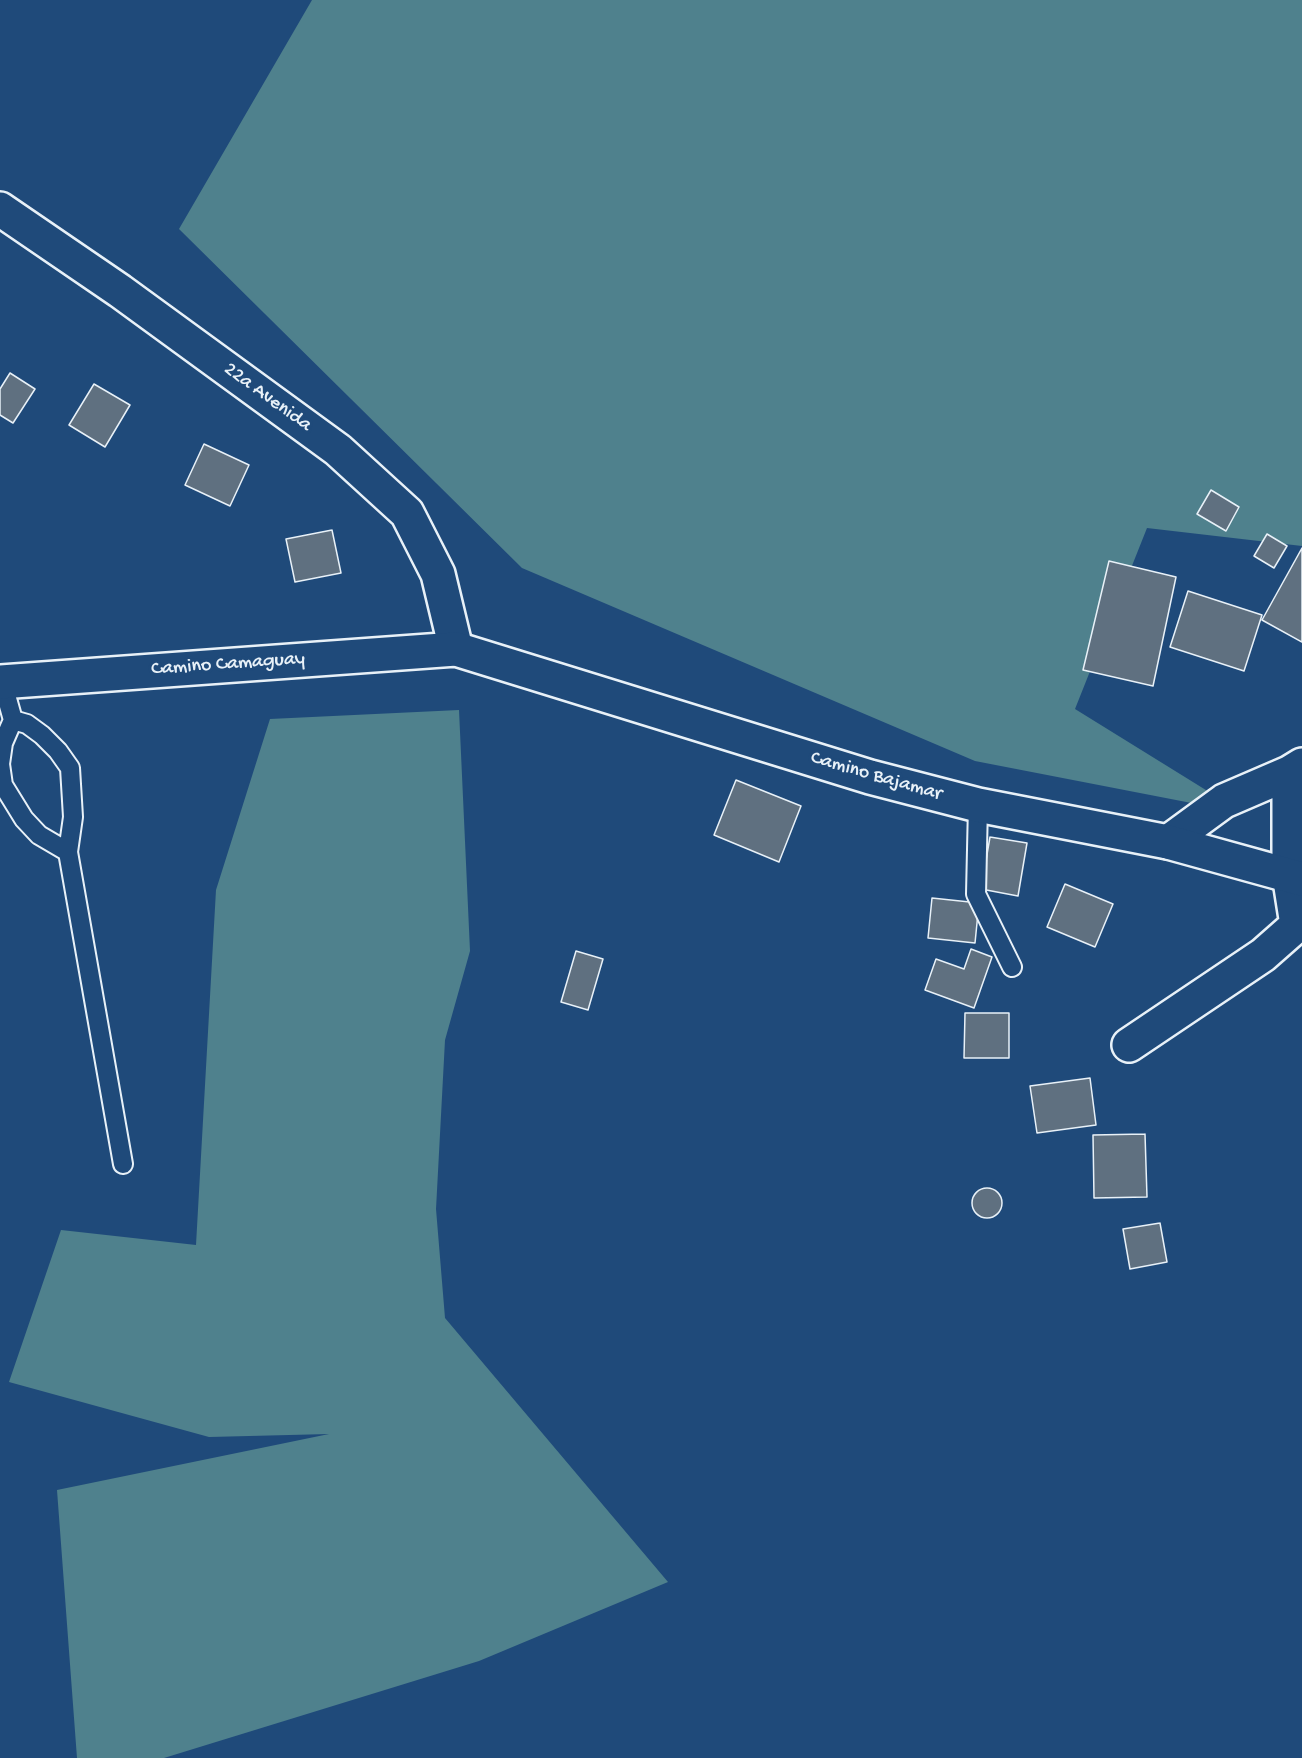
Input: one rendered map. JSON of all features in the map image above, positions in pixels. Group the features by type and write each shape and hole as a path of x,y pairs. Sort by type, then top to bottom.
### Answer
{"street":[{"name":"22a Avenida","path":"0,209 120,291 338,450 407,513 438,574 456,649"},
{"name":"Camino Camaguay","path":"1,682 456,649"},
{"name":"Camino Bajamar","path":"456,649 870,777 978,806 1168,842 1295,877"},
{"path":"1129,1045 1263,955 1297,925 1296,769 1224,801 1168,842"}],"lane":[{"path":"1,682 14,720 3,742 0,764 3,785 24,819 39,835 69,852"},
{"path":"14,720 27,724 42,735 58,751 70,768 73,817 69,852 123,1164"},
{"path":"978,806 976,894 1012,967"}],"green space":[{"path":"312,0 1302,0 1302,546 1147,528 1075,709 1243,813 975,761 522,568 179,229"},
{"path":"459,710 470,951 445,1040 436,1209 445,1318 668,1582 479,1661 164,1758 77,1758 57,1490 329,1434 209,1437 9,1382 61,1230 196,1245 216,890 270,719"}],"building":[{"path":"10,373 35,389 13,423 0,415 0,389"},
{"path":"94,384 130,405 105,447 69,425"},
{"path":"204,444 249,465 230,506 185,485"},
{"path":"1211,490 1239,507 1226,531 1197,514"},
{"path":"332,530 341,573 295,582 286,539"},
{"path":"1267,534 1287,546 1274,568 1254,556"},
{"path":"1302,548 1302,642 1262,620"},
{"path":"1109,561 1176,577 1153,686 1083,670"},
{"path":"1188,591 1262,615 1244,671 1170,647"},
{"path":"736,780 801,806 779,862 714,835"},
{"path":"990,837 1027,843 1018,896 981,889"},
{"path":"1065,884 1113,904 1095,947 1047,927"},
{"path":"932,898 979,903 975,943 928,938"},
{"path":"971,949 992,957 974,1008 925,990 936,959 964,969"},
{"path":"576,951 603,959 588,1010 561,1002"},
{"path":"965,1013 1009,1013 1009,1058 964,1058"},
{"path":"1090,1078 1096,1125 1037,1133 1030,1086"},
{"path":"1145,1134 1147,1197 1094,1198 1093,1135"},
{"path":"987,1188 998,1192 1002,1203 998,1214 987,1218 976,1214 972,1203 976,1192"},
{"path":"1160,1223 1167,1262 1130,1269 1123,1229"}]}
